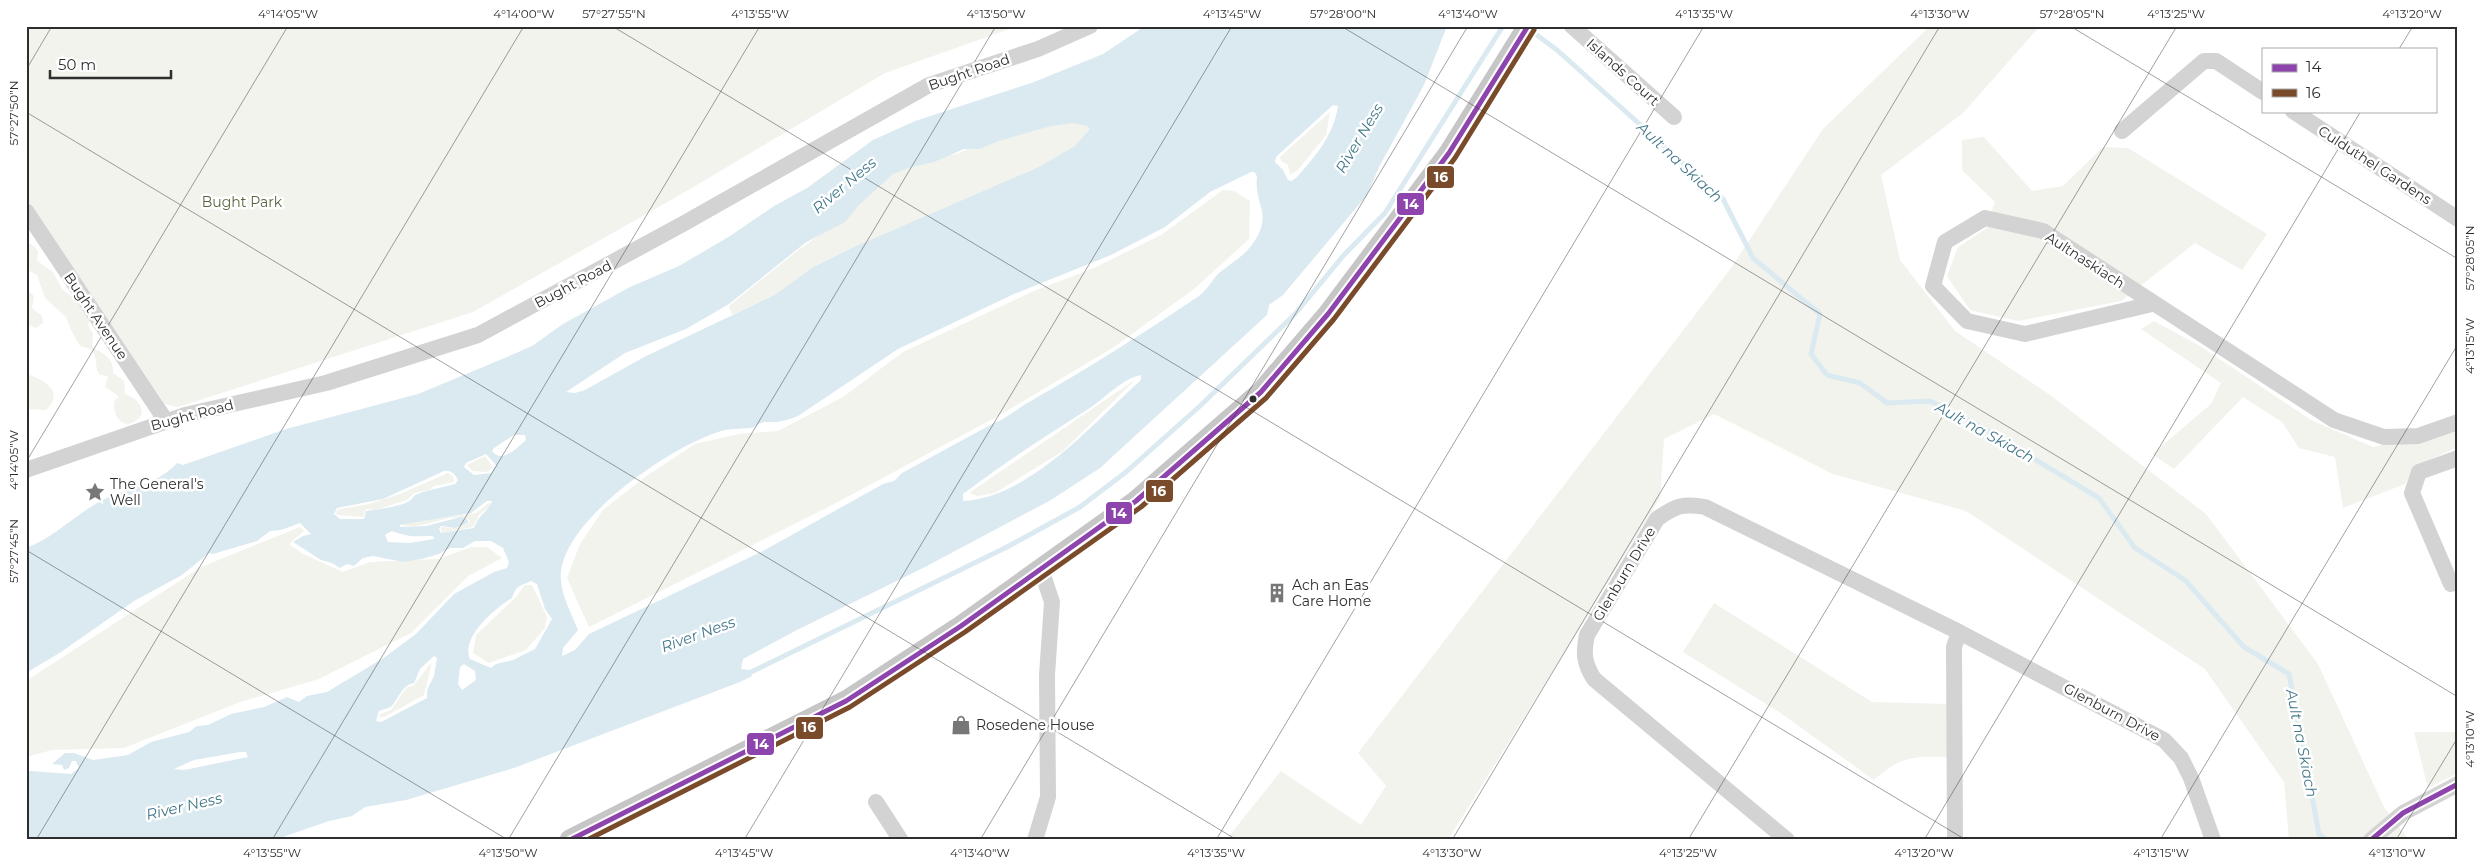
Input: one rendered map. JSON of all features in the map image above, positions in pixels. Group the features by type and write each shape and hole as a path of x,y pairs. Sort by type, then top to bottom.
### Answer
{"main road":[{"path":"570,840 846,701 904,665 1136,501 1261,392 1328,314 1449,153 1526,30"}],"street":[{"name":"Bught Road","path":"26,470 166,421 326,383 478,335 681,225 929,85 1038,49 1090,26"},
{"name":"Islands Court","path":"1572,26 1674,117"},
{"path":"2122,130 2204,61 2216,61 2262,91"},
{"name":"Culduthel Gardens","path":"2295,112 2458,219"},
{"name":"Bught Avenue","path":"26,211 166,421"},
{"name":"Aultnaskiach","path":"2152,304 2025,334 1967,321 1933,286 1945,242 1985,218 2043,231 2152,304 2334,420 2384,437 2418,436 2458,422"},
{"path":"2450,584 2412,493 2419,472 2458,458"},
{"name":"Glenburn Drive","path":"1787,840 1594,678 1585,666 1584,650 1587,636 1657,519 1672,508 1689,504 1705,507 1959,632 2164,740 2181,758 2192,778 2213,840"},
{"path":"1035,840 1048,797 1047,675 1052,602 1041,569"},
{"path":"1955,840 1954,647 1959,632"},
{"path":"2371,840 2403,813 2458,784"},
{"path":"876,802 900,839"}],"green space":[{"name":"Bught Park","path":"26,26 1018,26 885,73 685,192 473,312 178,407 165,404 26,198"},
{"path":"1930,26 2040,26 1963,113 1881,175 1900,260 1955,331 2050,395 2206,514 2318,664 2384,807 2409,840 2289,840 2284,782 2205,669 1966,511 1833,474 1714,414 1664,439 1660,498 1448,840 1226,840 1281,771 1361,825 1386,786 1358,753 1731,268 1823,129"},
{"path":"1330,112 1326,135 1298,170 1290,175 1288,165 1281,161 1280,157"},
{"path":"1079,115 1094,131 1074,159 982,206 732,315 729,306 797,251 840,221 870,183 914,160 957,154 982,142"},
{"path":"1984,137 2032,191 2063,186 2103,147 2128,148 2267,234 2242,270 2195,243 2121,301 2018,321 1970,310 1947,276 1958,247 1987,228 1995,202 1962,170 1962,140"},
{"path":"1223,190 1234,191 1250,201 1249,239 1194,289 1114,347 1000,415 834,504 589,627 567,578 580,544 603,510 645,477 695,444 739,434 778,431 843,397 903,352 1034,291 1094,268 1161,235"},
{"path":"26,242 34,246 38,251 37,261 53,272 62,289 77,301 90,319 88,325 93,334 92,347 110,360 113,373 124,381 125,394 135,399 139,404 142,414 137,420 127,424 119,420 114,409 114,402 119,396 105,387 108,376 100,375 97,371 95,355 90,349 80,346 66,317 45,298 37,275 26,269"},
{"path":"26,289 34,296 32,308 42,316 43,323 36,328 26,324"},
{"path":"2154,321 2200,346 2311,420 2373,447 2458,429 2458,447 2415,466 2405,484 2343,508 2335,457 2299,448 2282,422 2243,397 2174,469 2152,454 2211,404 2221,383 2141,329"},
{"path":"26,374 45,383 53,392 52,403 46,410 26,409"},
{"path":"1136,379 1063,451 995,493 978,496 969,493"},
{"path":"485,456 493,467 488,472 472,471 467,465"},
{"path":"448,473 453,476 454,482 414,493 407,500 375,510 366,509 363,517 337,515 336,511 340,509 369,504 400,494"},
{"path":"490,502 490,506 479,515 473,527 443,533 441,531 441,527 458,528 469,523 470,520 462,518 444,519 417,526 400,524 476,513"},
{"path":"300,527 304,531 289,544 303,554 343,572 370,562 439,559 471,547 487,547 502,558 468,576 411,633 319,679 240,702 124,748 52,750 26,757 26,681 201,567"},
{"path":"525,585 532,585 547,617 545,628 526,650 489,663 473,653 476,635 516,597"},
{"path":"1714,603 1872,702 1949,704 1948,757 1908,759 1892,766 1874,780 1779,712 1683,652"},
{"path":"432,662 424,695 379,718 380,714 391,710 407,687 413,686"},
{"path":"2414,732 2458,732 2458,773 2428,788"}],"water":[{"name":"River Ness","path":"1145,26 1447,26 1424,85 1379,167 1367,195 1283,295 1269,305 1267,315 1100,468 1051,500 925,567 797,630 743,659 741,669 750,670 752,676 514,768 406,800 365,807 352,816 329,821 277,839 26,840 26,773 30,771 71,774 79,768 76,761 72,761 69,768 64,770 62,765 52,764 65,753 74,753 93,760 128,755 151,742 189,732 197,726 208,725 231,714 264,707 287,697 299,702 307,696 327,692 385,657 416,634 454,594 494,572 507,568 509,562 503,548 491,541 475,541 463,548 450,548 439,554 422,559 403,562 373,556 363,558 354,566 347,564 340,568 332,563 321,560 293,542 311,534 300,523 281,530 270,531 257,541 213,554 209,553 182,575 134,601 61,652 26,673 26,548 47,538 105,499 162,476 177,463 183,465 286,429 418,394 532,346 563,324 630,287 679,266 730,236 774,206 807,188 873,140 915,121 1034,82 1103,54","holes":["1333,105 1338,106 1333,126 1317,153 1304,169 1292,181 1288,180 1283,170 1275,162 1276,157","1073,123 1087,126 1090,129 1075,146 1039,167 852,248 812,268 775,295 644,357 585,390 575,393 566,392 625,353 686,329 729,304 805,243 845,222 859,205 893,174 908,168 934,162 964,149 979,149 999,141 1051,126","1251,172 1254,172 1257,176 1262,214 1261,228 1257,237 1245,253 1219,273 1199,296 1072,377 1007,416 902,473 894,481 883,484 763,551 589,634 575,650 562,656 563,648 578,630 562,587 561,572 567,551 581,529 623,487 648,469 697,440 730,429 751,428 763,422 780,422 798,416 898,349 1014,294 1111,255 1165,227 1210,192","1141,375 1141,380 1082,436 1037,472 1013,486 988,496 963,501 963,494 1026,449 1090,408 1121,384","514,435 525,435 526,440 514,450 505,455 496,455 492,451 494,448","486,454 496,465 491,473 474,475 464,467 466,463","444,471 453,473 458,480 455,484 416,495 401,505 366,511 364,519 340,519 334,514 337,508 383,499","487,501 492,501 478,519 474,528 441,533 439,529 441,526 456,528 468,523 468,520 461,517 426,526 401,527 399,525 471,513","392,531 408,536 433,536 434,539 410,543 388,542 385,535","531,581 537,584 545,609 552,619 535,649 513,660 496,664 491,668 470,659 468,651 474,633 489,616 512,598 515,590","434,656 437,658 434,676 427,690 427,698 381,722 376,721 379,711 391,707 406,686 414,683 420,669","464,664 475,671 476,680 462,690 458,684 460,667","240,752 246,752 248,757 184,770 174,769 194,760"]}],"waterway":[{"path":"745,675 1007,547 1080,507 1126,472 1200,406 1295,314 1344,255 1385,213 1503,26"},
{"name":"Ault na Skiach","path":"1530,30 1557,50 1723,199 1753,258 1820,314 1811,354 1827,375 1860,383 1887,403 1930,401 1976,424 2099,498 2135,548 2185,580 2244,647 2289,674 2319,834 2326,840"}],"transit line":[{"name":"14","path":"570,840 846,701 961,626 1136,501 1261,392 1328,314 1449,153 1528,26"},
{"name":"16","path":"587,840 850,707 965,632 1141,507 1266,398 1334,319 1455,158 1534,30"},
{"name":"14","path":"2371,840 2403,813 2458,784"}],"place":[{"name":"The General's Well","path":"95,492"},
{"name":"Ach an Eas Care Home","path":"1277,593"},
{"name":"Rosedene House","path":"961,725"}]}
